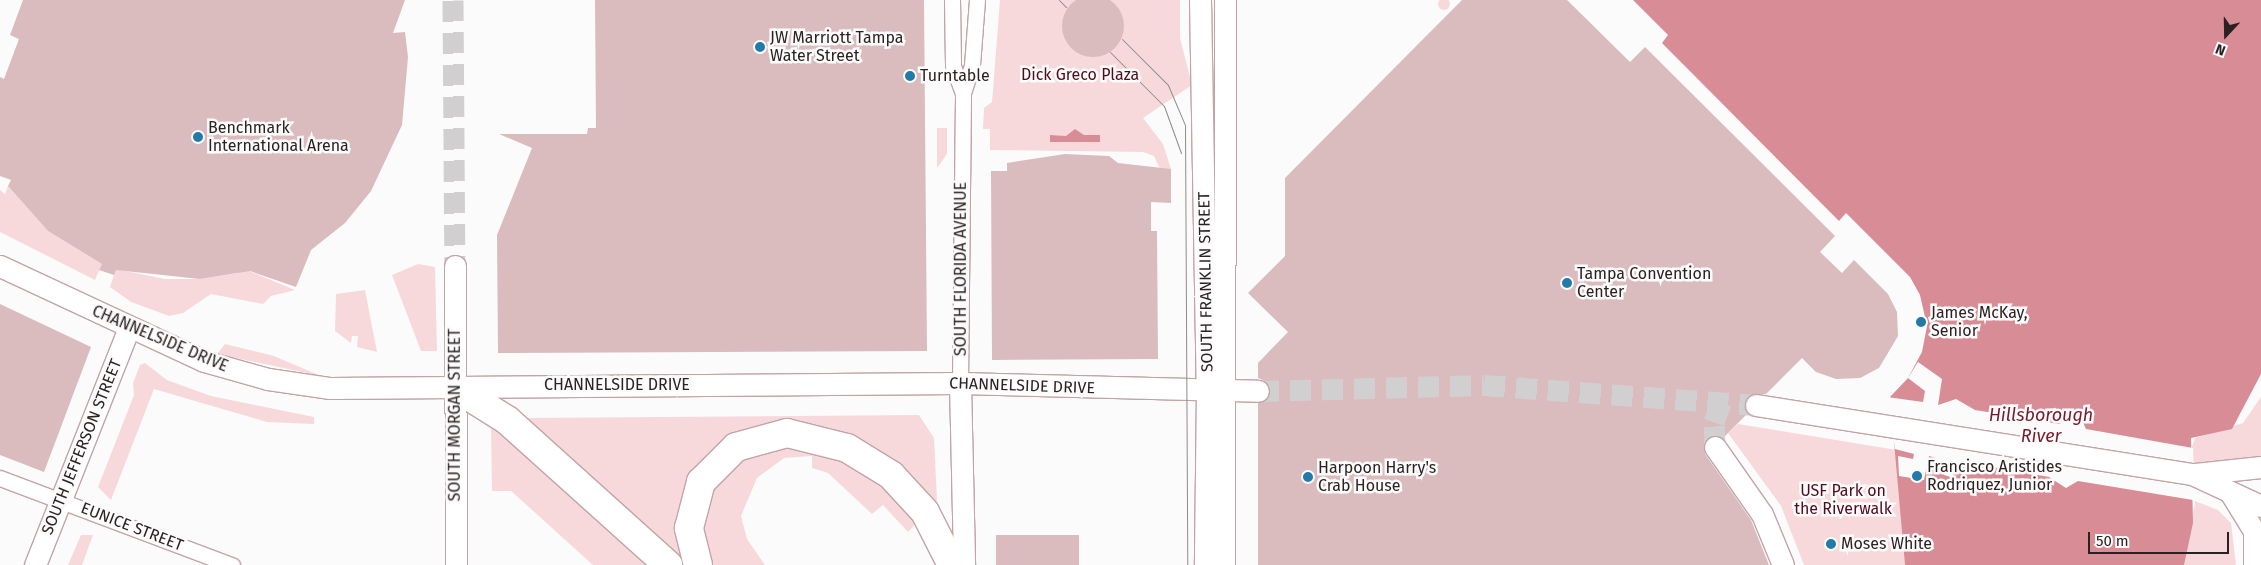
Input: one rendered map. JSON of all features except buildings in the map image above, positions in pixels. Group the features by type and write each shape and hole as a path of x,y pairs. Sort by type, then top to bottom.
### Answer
{"highway":[{"path":"456,388 518,428 668,565"},
{"path":"698,565 689,528 701,482 736,446 786,433 847,448 891,475 925,512 952,565"}],"main road":[{"name":"SOUTH FRANKLIN STREET","path":"1200,0 1224,565"},
{"name":"SOUTH FRANKLIN STREET","path":"1204,565 1217,390 1226,38 1225,0"},
{"name":"CHANNELSIDE DRIVE","path":"0,266 129,328 204,361 288,383 387,390 960,382 1258,391"},
{"name":"SOUTH MORGAN STREET","path":"454,266 456,565"},
{"name":"SOUTH JEFFERSON STREET","path":"35,565 129,328"},
{"name":"SOUTH FLORIDA AVENUE","path":"960,382 964,565"},
{"path":"1756,405 2192,474 2261,467"},
{"path":"1715,447 1762,514 1783,565"},
{"path":"2192,474 2261,506"},
{"path":"2230,492 2245,512 2254,536 2254,565"}],"street":[{"name":"SOUTH FLORIDA AVENUE","path":"952,0 953,66 963,93"},
{"name":"SOUTH FLORIDA AVENUE","path":"960,382 963,93 972,65 977,0"},
{"path":"1202,38 1226,38"},
{"name":"EUNICE STREET","path":"0,478 232,565"}],"green space":[{"path":"1442,-2 1446,-2 1450,4 1446,10 1442,10 1438,6 1438,2"},
{"name":"Dick Greco Plaza","path":"1000,0 1180,0 1180,38 1192,85 1143,118 1163,144 1171,169 1160,169 1154,156 1143,152 990,150 990,129 983,129 984,108 992,102"},
{"path":"937,128 947,128 947,154 937,168"},
{"path":"8,186 48,231 102,264 95,280 0,232 0,190 5,194"},
{"path":"418,264 435,267 437,351 421,351 392,275"},
{"path":"237,266 295,290 271,296 263,304 211,294 183,313 169,316 131,302 110,287 116,269 165,279 200,279 239,273"},
{"path":"365,290 377,352 357,347 358,336 352,336 351,343 335,331 336,294"},
{"path":"225,344 274,356 321,376 217,354"},
{"path":"145,363 167,380 211,396 314,417 314,424 267,422 154,389 111,500 98,487 134,395 133,383 140,365"},
{"path":"2261,397 2261,471 2184,471 2195,438 2243,423"},
{"path":"919,415 934,438 937,500 908,532 883,505 872,514 828,473 812,468 812,456 784,458 757,478 741,516 747,539 765,565 593,565 511,491 492,491 491,426 522,418"},
{"name":"USF Park on the Riverwalk","path":"1738,424 1897,450 1905,565 1804,565 1781,506 1728,433"},
{"path":"2195,501 2218,510 2231,523 2236,565 2184,565"},
{"path":"81,535 93,535 82,565 68,565"}],"water":[{"name":"Hillsborough River","path":"1633,0 2261,0 2261,374 2232,429 2191,438 2193,523 2184,565 1905,565 1890,397 1908,378 1922,352 1927,326 1920,295 1910,277 1846,213 1839,221 1662,43 1668,35"},
{"path":"1075,129 1084,135 1100,135 1100,142 1050,142 1050,135 1066,136"}],"pier":[{"path":"1918,362 1942,379 1938,405 1956,399 1975,410 2059,424 2071,410 2078,411 2086,429 2193,448 2195,509 2193,500 2078,481 2066,488 2049,477 1963,462 1951,477 1944,475 1936,458 1929,456 1924,480 1899,476 1898,456 1913,459 1914,454 1895,449 1887,397 1923,402 1925,391 1908,378"}],"tunnel":[{"path":"453,0 455,266"},
{"path":"1258,391 1484,385 1756,405"},
{"path":"1715,447 1714,422 1722,400"}],"tram line":[{"path":"1059,0 1066,7"},
{"path":"1122,39 1168,85 1185,125 1187,565"},
{"path":"1110,52 1164,106 1181,153"}],"place":[{"name":"JW Marriott Tampa Water Street","path":"760,47"},
{"name":"Turntable","path":"910,76"},
{"name":"Benchmark International Arena","path":"198,137"},
{"name":"Tampa Convention Center","path":"1567,283"},
{"name":"James McKay, Senior","path":"1921,322"},
{"name":"Francisco Aristides Rodriquez, Junior","path":"1917,476"},
{"name":"Harpoon Harry's Crab House","path":"1308,477"},
{"name":"Moses White","path":"1831,544"}]}
